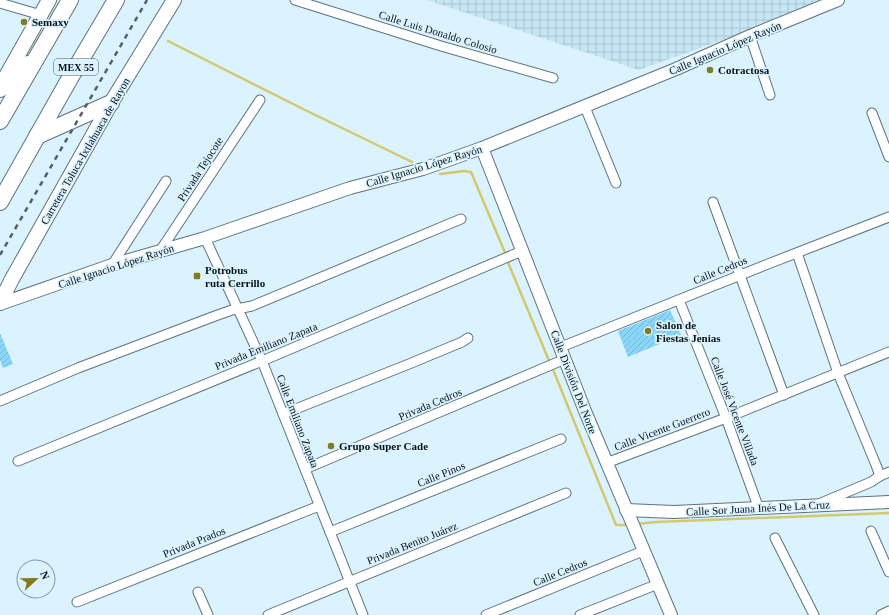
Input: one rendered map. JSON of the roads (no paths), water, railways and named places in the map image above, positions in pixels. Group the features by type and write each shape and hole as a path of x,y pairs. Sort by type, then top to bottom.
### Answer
{"highway":[{"name":"MEX 55","path":"0,121 70,0"},
{"name":"MEX 55","path":"0,202 116,0"},
{"path":"0,88 40,53"},
{"path":"38,136 111,103"}],"main road":[{"path":"0,88 49,0"},
{"name":"Carretera Toluca-Ixtlahuaca de Rayon","path":"0,304 12,279 111,103 174,0"},
{"name":"Calle Ignacio López Rayón","path":"0,304 112,265 205,238 350,188 423,169 482,148 676,69 750,36 838,0"},
{"name":"Calle División Del Norte","path":"482,148 518,253 561,347 562,360 630,519 642,551 671,615"},
{"name":"Calle Sor Juana Inés De La Cruz","path":"630,519 674,512 759,509 818,504 889,502"}],"street":[{"name":"Calle Luis Donaldo Colosio","path":"295,0 441,46 553,78"},
{"path":"0,3 41,15"},
{"path":"750,36 770,95"},
{"name":"Privada Tejocote","path":"160,251 260,100"},
{"path":"584,107 616,183"},
{"path":"872,113 889,157"},
{"path":"112,265 166,181"},
{"path":"713,202 784,395"},
{"name":"Calle Cedros","path":"561,347 739,275 889,217"},
{"path":"0,401 78,368 215,316 262,302 461,219"},
{"name":"Calle Emiliano Zapata","path":"205,238 262,361 350,581 360,614"},
{"name":"Privada Emiliano Zapata","path":"18,461 262,361 518,253"},
{"path":"797,253 838,373 880,476"},
{"name":"Calle José Vicente Villada","path":"679,300 726,418 759,509"},
{"path":"283,414 409,364 462,342 468,338"},
{"name":"Calle Vicente Guerrero","path":"606,463 726,418 889,352"},
{"name":"Privada Cedros","path":"305,469 562,360"},
{"name":"Calle Pinos","path":"330,532 561,439"},
{"path":"818,504 871,482 889,472"},
{"name":"Privada Benito Juárez","path":"268,615 566,493"},
{"name":"Privada Prados","path":"77,602 319,506"},
{"path":"871,531 889,572"},
{"path":"775,538 814,615"},
{"name":"Calle Cedros","path":"486,615 642,551"},
{"path":"580,615 658,584"},
{"path":"198,592 208,615"},
{"path":"881,615 889,611"}],"waterway":[{"path":"168,41 412,162"},
{"path":"440,174 464,171 471,172 506,255"},
{"path":"507,260 550,363"},
{"path":"552,367 616,525 629,525"},
{"path":"636,524 889,513"}],"railway":[{"path":"0,255 147,0"}],"place":[{"name":"Semaxy","path":"24,22"},
{"name":"Cotractosa","path":"710,70"},
{"name":"Potrobus ruta Cerrillo","path":"197,276"},
{"name":"Salon de Fiestas Jenias","path":"648,331"},
{"name":"Grupo Super Cade","path":"331,446"}]}
